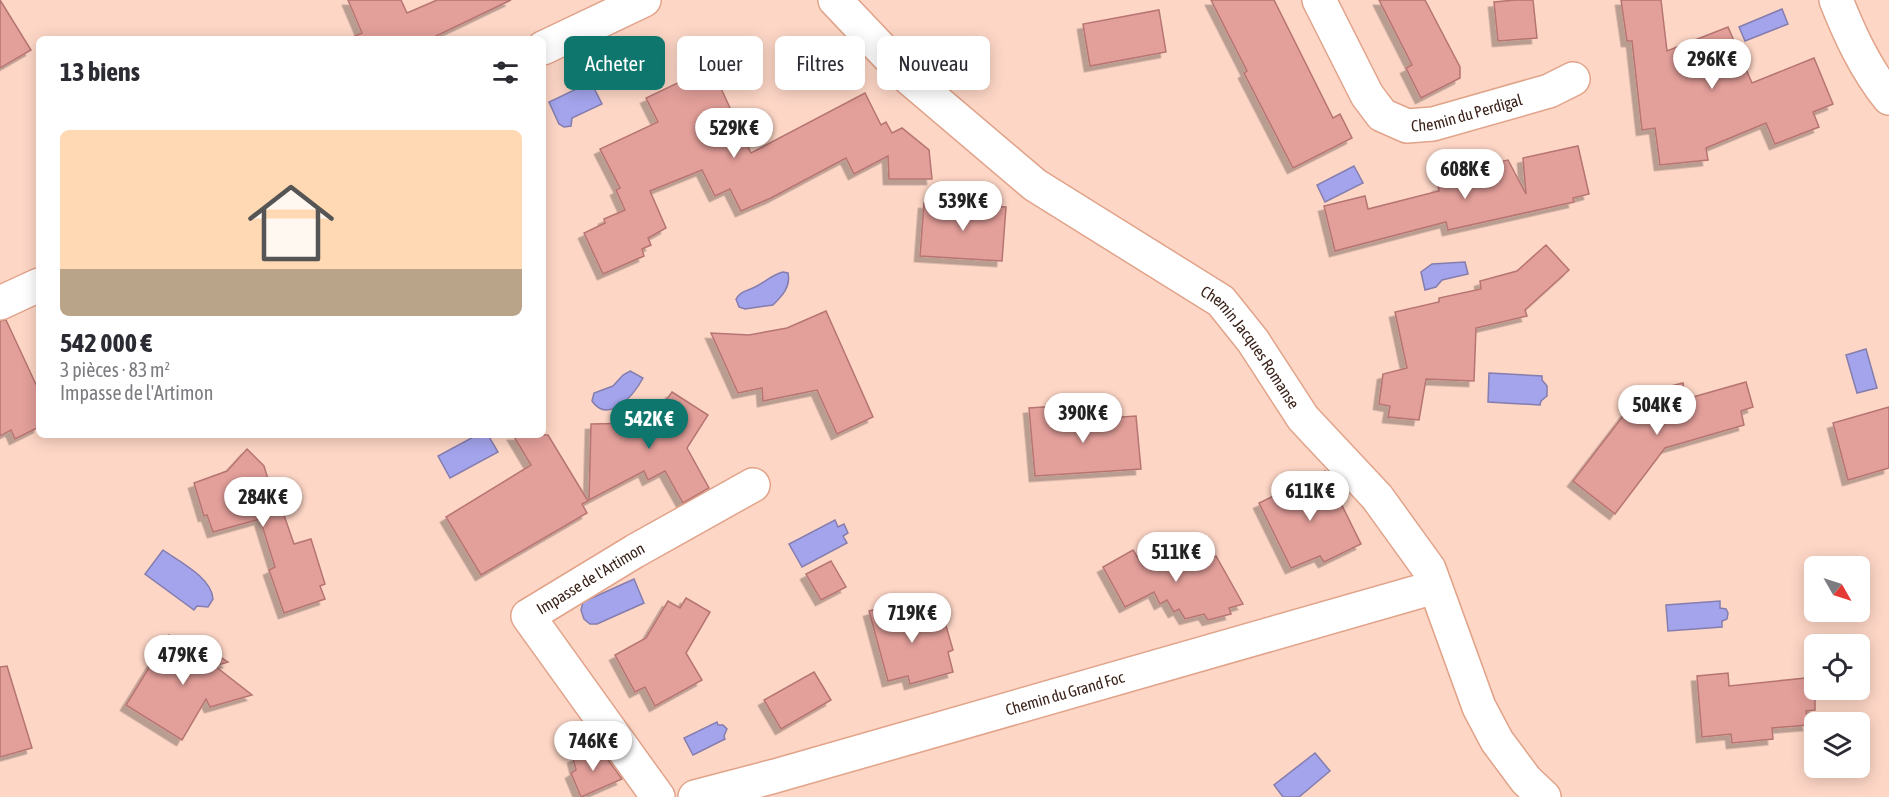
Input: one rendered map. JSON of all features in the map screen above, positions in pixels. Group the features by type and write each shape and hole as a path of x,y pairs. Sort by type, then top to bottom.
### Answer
{"street":[{"path":"546,47 644,0"},
{"name":"Chemin Jacques Romanse","path":"835,0 909,78 1035,185 1221,301 1253,341 1303,418 1377,497 1429,569 1479,707 1497,741 1526,780 1544,797"},
{"name":"Chemin du Perdigal","path":"1320,0 1367,94 1382,115 1407,126 1433,124 1549,92 1573,79"},
{"path":"1836,0 1850,36 1876,82 1889,98"},
{"path":"0,303 36,286"},
{"name":"Impasse de l'Artimon","path":"658,797 528,616 753,485"},
{"name":"Chemin du Grand Foc","path":"695,797 787,773 1435,587"}],"water":[{"path":"1782,9 1788,24 1745,41 1739,27"},
{"path":"574,90 595,90 602,104 572,118 571,126 564,127 559,124 549,102"},
{"path":"1354,166 1363,183 1325,202 1317,185"},
{"path":"1465,262 1468,274 1442,280 1436,287 1425,290 1421,272 1432,264"},
{"path":"783,272 788,273 787,287 773,305 745,309 739,307 736,299 740,294"},
{"path":"1866,349 1877,388 1857,393 1846,355"},
{"path":"630,371 643,378 621,404 606,410 599,408 592,401 594,393 613,386"},
{"path":"1489,373 1542,376 1547,386 1547,396 1540,405 1488,402"},
{"path":"471,438 490,438 498,452 450,478 438,456"},
{"path":"835,520 838,527 844,524 848,533 843,536 847,543 802,567 789,544"},
{"path":"163,550 194,571 207,584 213,599 208,607 197,606 194,610 145,574"},
{"path":"634,579 644,603 597,624 590,624 584,619 581,610 583,602"},
{"path":"1720,601 1720,608 1726,609 1728,613 1727,619 1722,621 1722,627 1668,631 1666,605"},
{"path":"717,722 718,725 723,725 727,729 725,739 693,755 684,738"},
{"path":"1315,753 1330,771 1299,797 1283,797 1274,785"}],"building":[{"path":"0,0 31,50 0,68"},
{"path":"348,0 401,0 407,13 437,0 511,0 436,36 355,36 362,33"},
{"path":"1211,0 1274,0 1333,118 1340,114 1352,138 1293,168 1244,73 1247,71"},
{"path":"1379,0 1425,0 1460,67 1460,78 1421,98 1406,68 1412,65"},
{"path":"1533,0 1537,38 1498,41 1494,2"},
{"path":"1621,0 1661,0 1667,51 1728,27 1752,83 1814,58 1833,104 1813,112 1819,127 1775,144 1766,123 1706,148 1708,160 1660,165 1655,128 1642,130 1632,41 1627,41"},
{"path":"1159,10 1166,52 1090,66 1083,24"},
{"path":"677,83 677,90 722,90 751,153 865,93 881,125 886,122 892,133 902,128 929,150 932,179 889,179 888,156 854,174 846,158 771,198 741,211 730,189 715,196 702,170 650,191 666,228 648,238 651,245 642,249 644,256 603,274 584,233 605,223 604,219 625,210 616,190 620,188 600,149 658,122 646,98"},
{"path":"1578,146 1589,194 1573,198 1574,202 1448,230 1446,222 1335,251 1324,206 1365,196 1368,209 1439,191 1438,186 1461,181 1459,171 1508,160 1526,194 1523,158"},
{"path":"924,203 1006,207 1002,261 920,256"},
{"path":"1546,245 1569,270 1525,310 1527,316 1476,328 1474,381 1426,379 1419,420 1388,417 1390,406 1379,404 1383,374 1407,368 1395,312 1439,302 1439,298 1481,289 1480,281 1517,271"},
{"path":"826,311 873,417 837,434 817,390 763,401 762,388 738,393 711,333 749,335 787,328"},
{"path":"6,320 36,385 36,428 15,439 11,430 0,436 0,321"},
{"path":"1746,382 1753,407 1741,411 1744,425 1665,448 1615,514 1573,481 1640,394 1683,383 1686,399"},
{"path":"672,392 708,415 687,448 709,488 683,503 665,471 648,480 644,471 589,500 591,424 641,423 655,416"},
{"path":"1058,406 1060,421 1136,416 1141,469 1035,476 1029,408"},
{"path":"1889,407 1889,468 1848,480 1833,423"},
{"path":"548,435 588,501 582,504 587,513 481,575 446,517 531,465 515,438 546,438"},
{"path":"247,449 264,466 273,496 277,495 294,544 311,539 325,584 320,586 325,599 284,613 269,570 275,567 260,519 213,532 207,515 204,516 194,483 227,471"},
{"path":"1325,471 1361,544 1324,562 1320,556 1291,568 1259,503"},
{"path":"1184,544 1196,566 1216,556 1243,604 1229,608 1231,614 1208,620 1204,614 1185,619 1179,609 1174,612 1167,600 1160,604 1154,592 1125,607 1103,567 1133,550 1143,566"},
{"path":"831,561 846,587 821,600 806,574"},
{"path":"686,598 710,612 686,653 702,680 655,706 645,687 635,692 615,655 646,638 668,601 680,608"},
{"path":"901,602 906,621 942,612 953,650 948,652 953,672 910,684 908,676 888,681 869,611"},
{"path":"169,635 184,645 181,638 187,643 190,637 228,662 215,666 252,695 210,707 206,699 182,740 126,705"},
{"path":"7,666 32,748 0,757 0,667"},
{"path":"814,672 831,700 781,729 764,700"},
{"path":"1728,673 1729,686 1804,678 1804,700 1815,700 1815,710 1804,712 1804,725 1772,728 1773,739 1732,743 1731,734 1702,737 1697,676"},
{"path":"598,746 622,779 581,797 571,773 576,770 573,758"}]}
